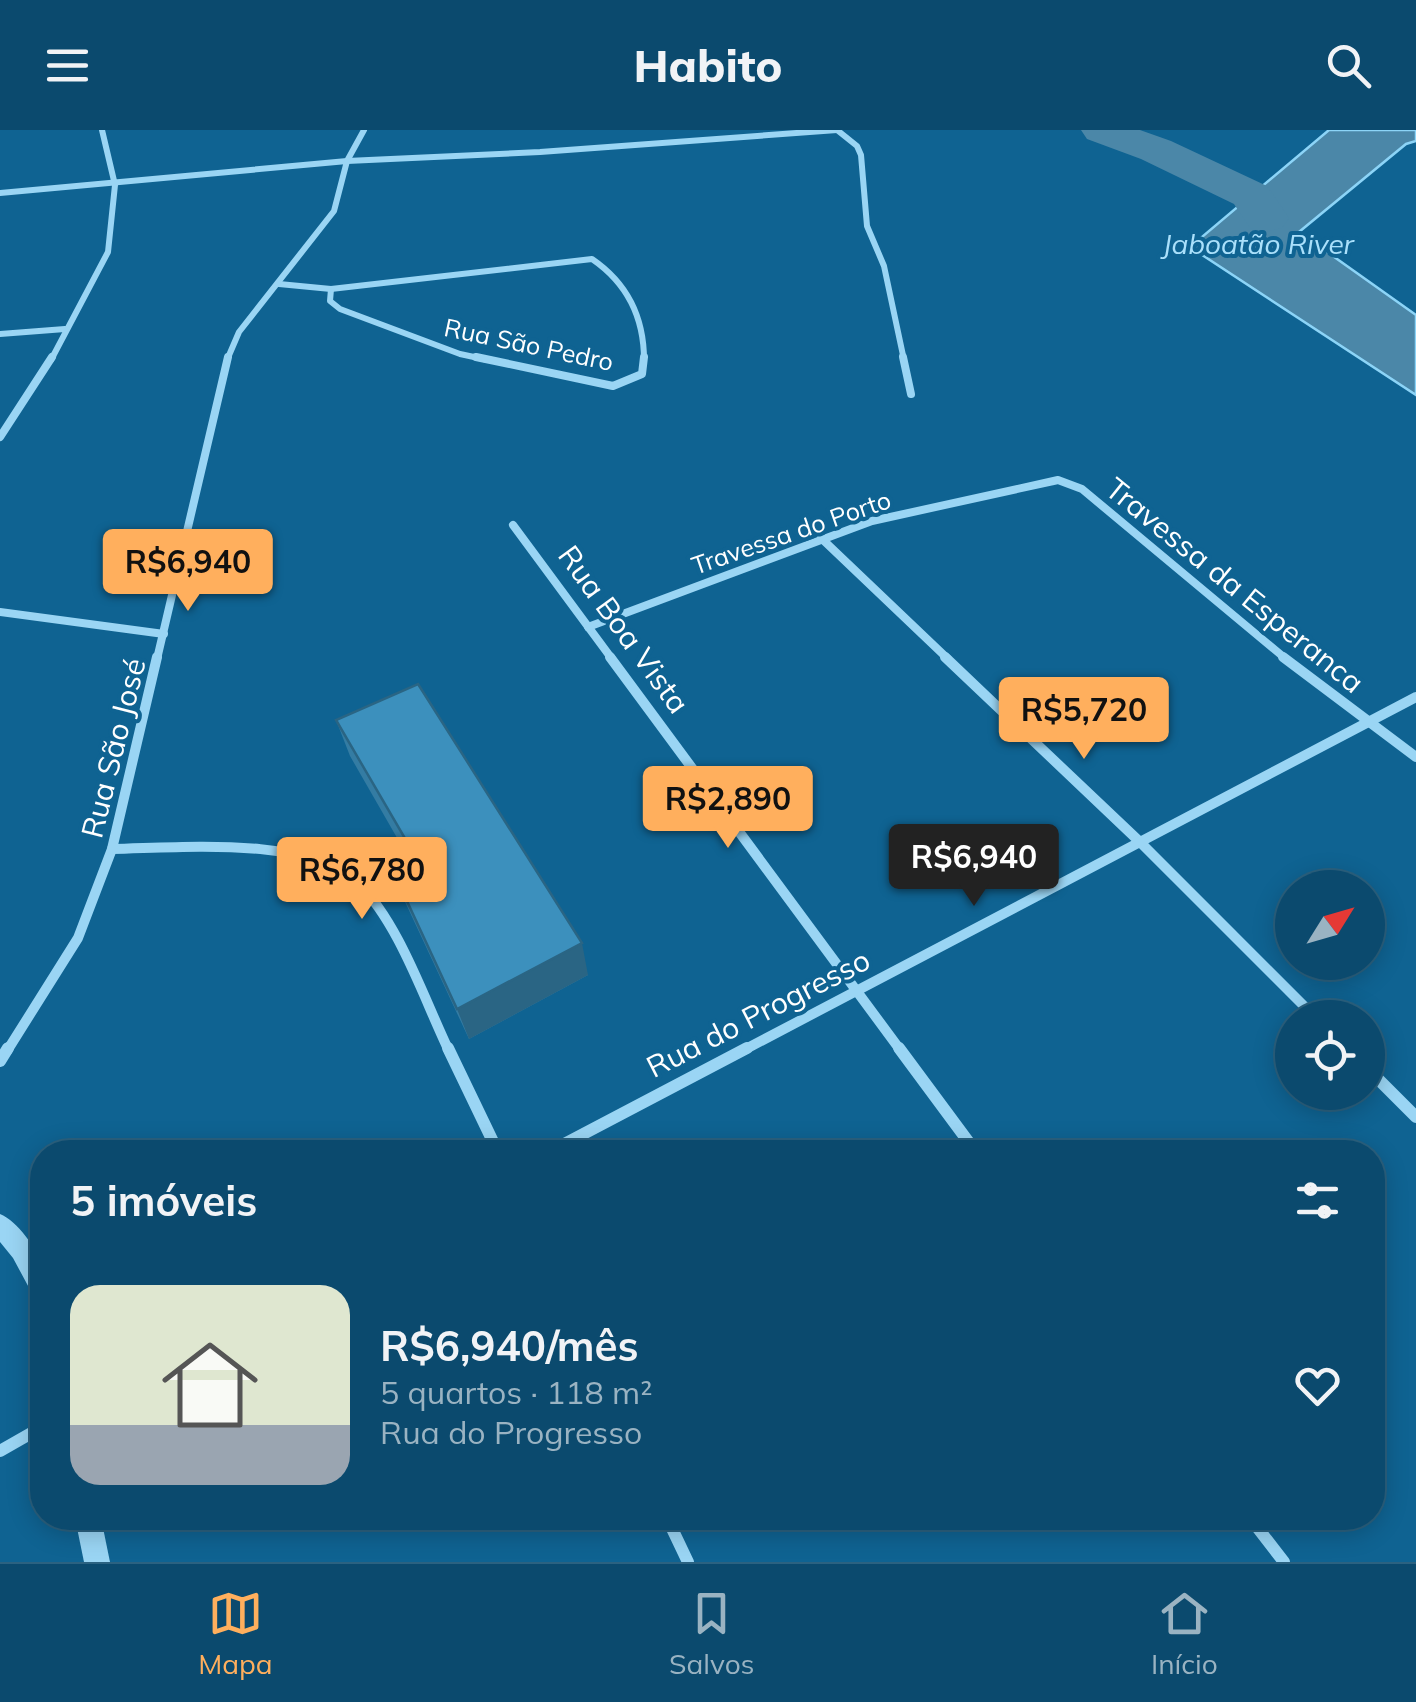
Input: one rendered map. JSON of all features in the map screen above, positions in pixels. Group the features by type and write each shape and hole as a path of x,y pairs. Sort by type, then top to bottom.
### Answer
{"street":[{"path":"0,437 46,369 108,252 115,185 102,130"},
{"name":"Rua São José","path":"0,1061 78,938 112,850 229,353 239,332 334,211 347,161 364,130"},
{"path":"1,195 347,161 540,152 837,130 849,137 861,156 867,226 884,266 911,394"},
{"name":"Rua São Pedro","path":"279,284 330,289 592,259 604,266 626,292 638,318 645,361 642,374 613,386 460,354 340,309 330,300 330,289"},
{"path":"0,334 65,329"},
{"name":"Travessa do Porto","path":"588,627 821,538 924,508 1043,482 1070,482"},
{"name":"Travessa da Esperanca","path":"1070,482 1236,621 1416,757"},
{"name":"Rua Boa Vista","path":"513,525 967,1140"},
{"path":"821,538 1141,843 1298,1000"},
{"path":"0,612 164,634"},
{"name":"Rua do Progresso","path":"571,1140 857,994 1416,697"},
{"path":"112,850 241,849 310,860 344,873 364,889 386,920 492,1140"},
{"path":"1385,1085 1416,1117"},
{"path":"0,1225 30,1267"},
{"path":"0,1451 30,1434"},
{"path":"90,1530 97,1562"},
{"path":"673,1530 688,1562"},
{"path":"1259,1530 1284,1562"}],"water":[{"name":"Jaboatão River","path":"1329,130 1416,130 1416,141 1406,144 1299,232 1416,315 1416,395 1190,247"}],"building":[{"path":"418,684 582,943 457,1009 387,858 410,847 336,720"}],"waterway":[{"path":"1101,130 1156,150 1251,195 1266,218"}]}
